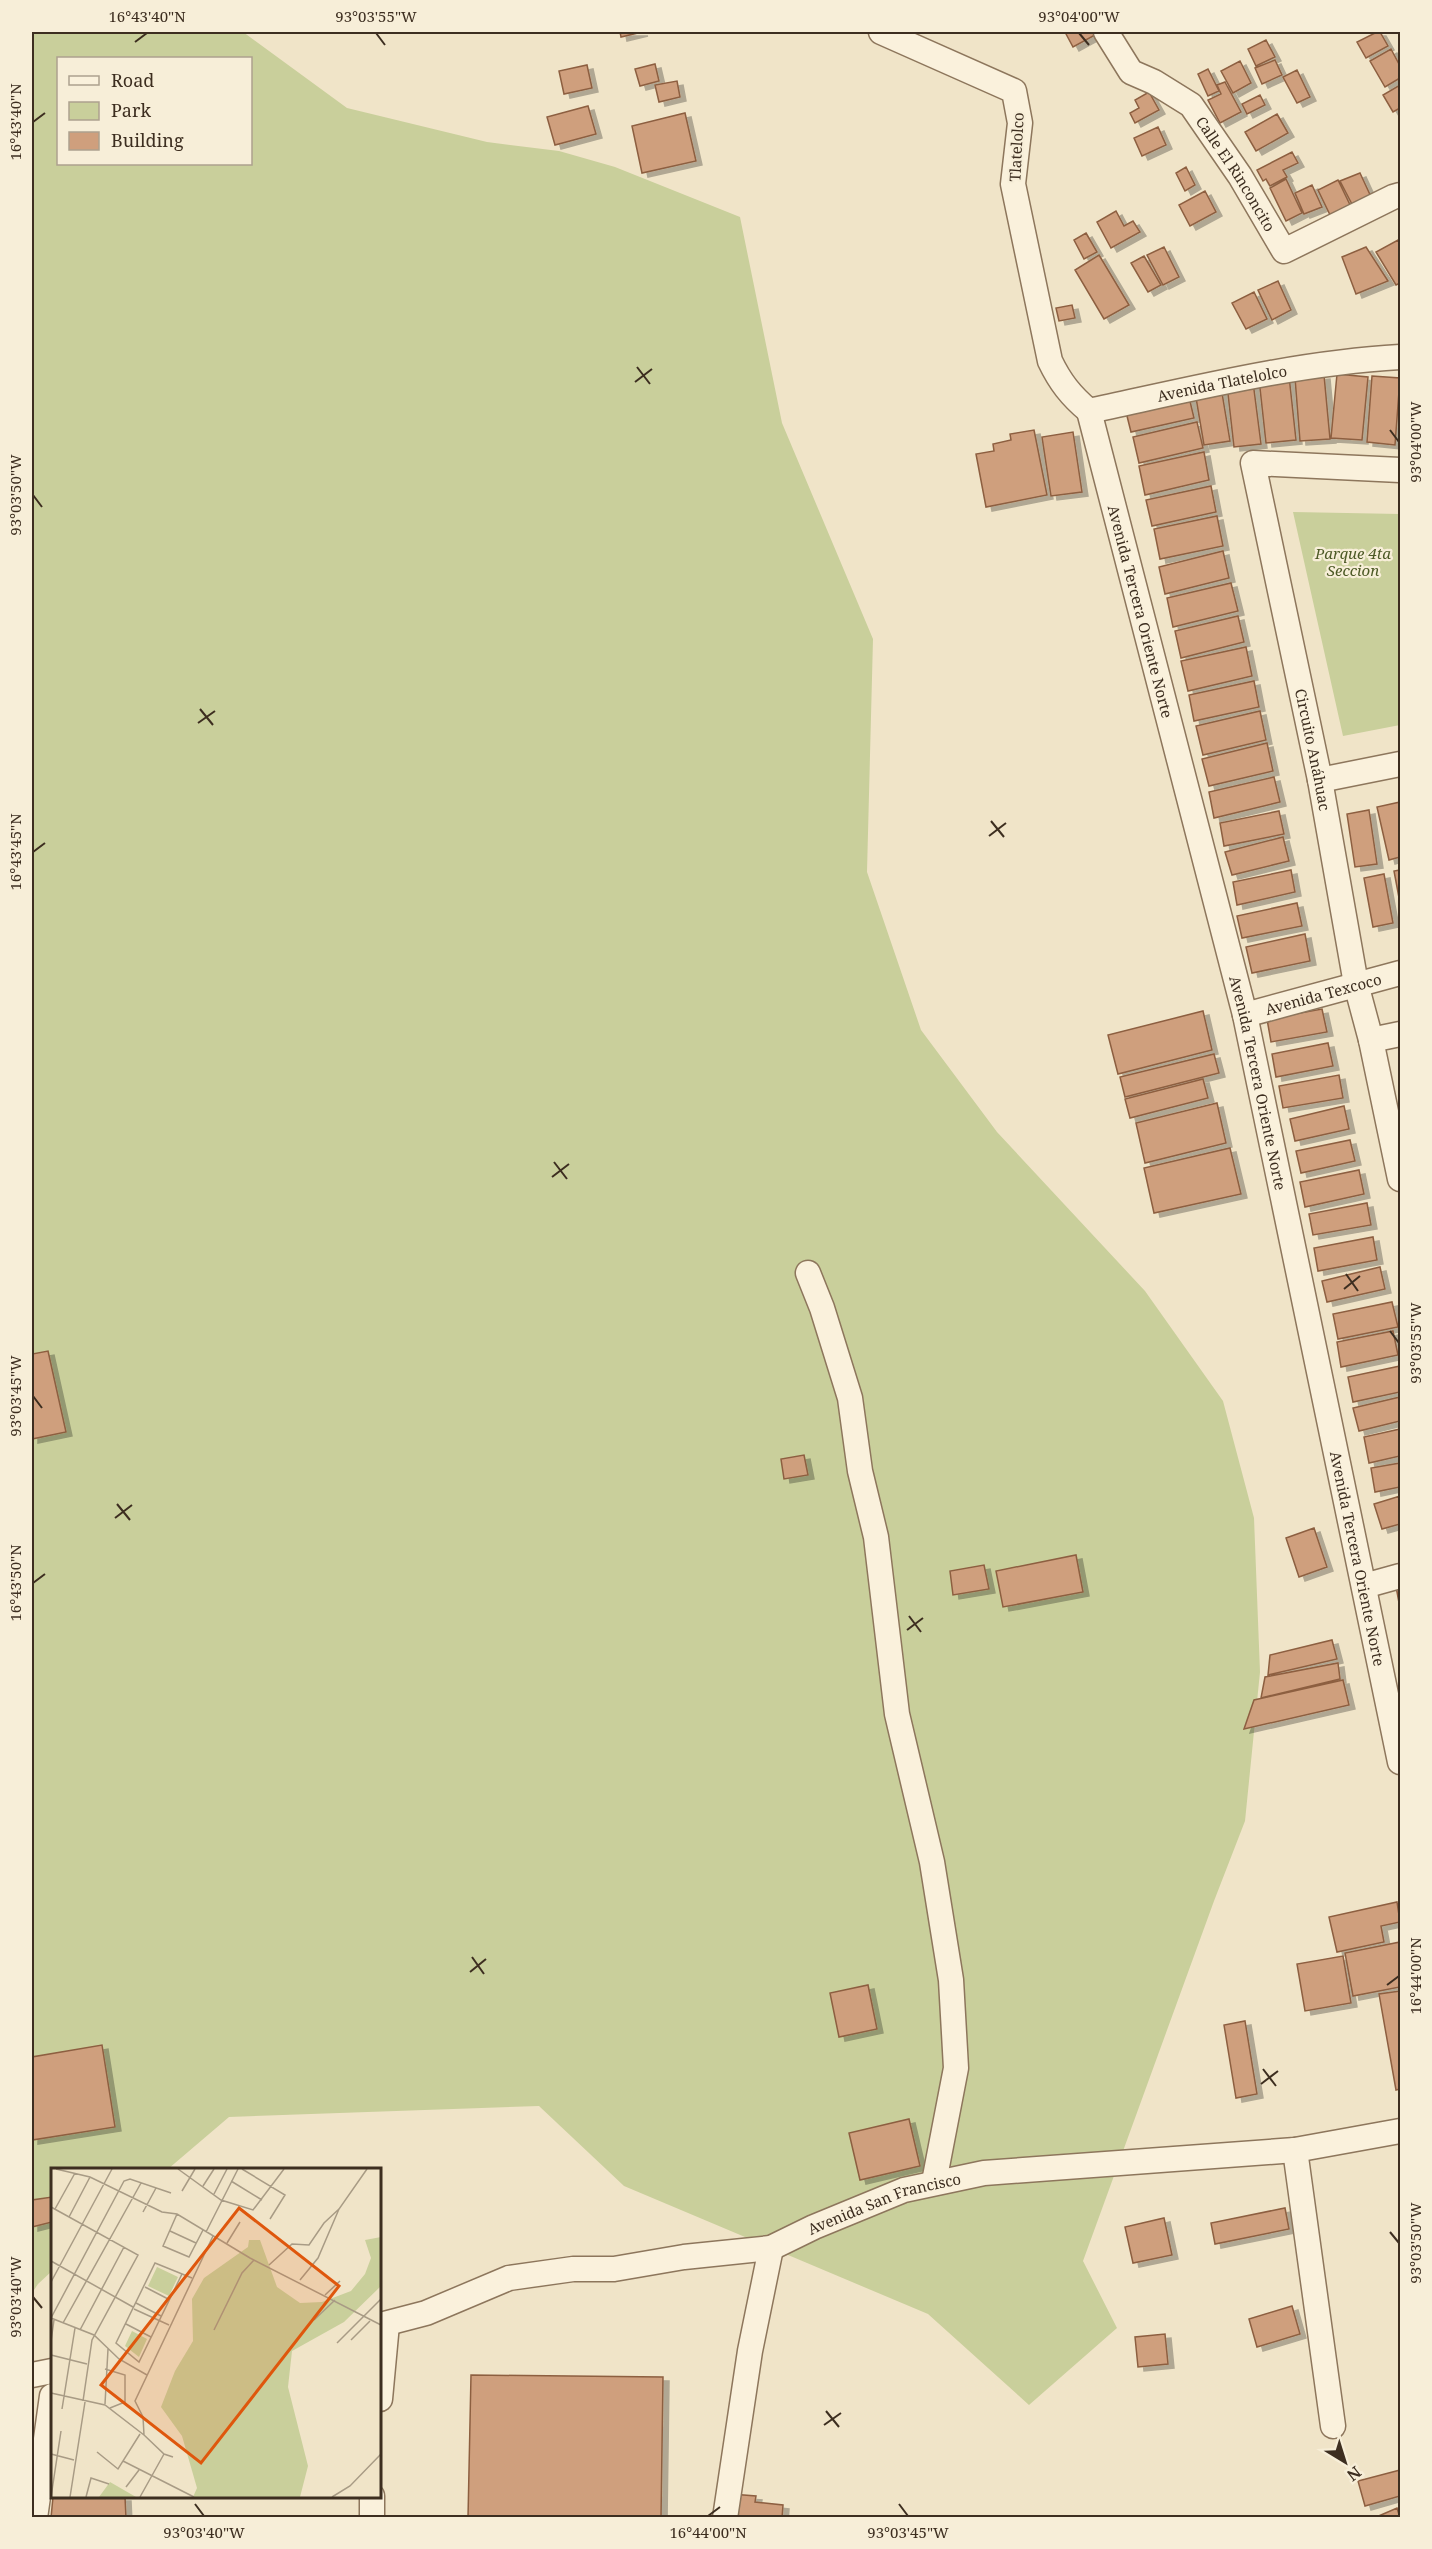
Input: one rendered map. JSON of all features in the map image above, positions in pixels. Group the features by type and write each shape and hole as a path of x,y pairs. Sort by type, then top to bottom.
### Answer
{"street":[{"name":"Tlatelolco","path":"881,32 1014,91 1020,123 1013,184 1050,361 1059,380 1071,396 1089,411"},
{"name":"Calle El Rinconcito","path":"1106,32 1131,72 1154,82 1191,105 1240,176 1284,251 1401,195"},
{"name":"Avenida Tlatelolco","path":"1089,411 1271,372 1351,360 1401,357"},
{"name":"Avenida Tercera Oriente Norte","path":"1089,411 1245,1015 1401,1762"},
{"name":"Circuito Anáhuac","path":"1401,471 1253,463 1320,780 1356,984 1371,1040 1401,1179"},
{"path":"1320,780 1401,764"},
{"name":"Avenida Texcoco","path":"1245,1015 1401,973"},
{"path":"1371,1040 1401,1034"},
{"path":"808,1273 822,1308 850,1398 860,1471 876,1537 897,1714 932,1862 951,1980 956,2068 934,2182"},
{"path":"1364,1586 1401,1576"},
{"name":"Avenida San Francisco","path":"383,2324 426,2313 509,2278 573,2269 614,2269 684,2257 771,2248 814,2227 904,2190 934,2182 984,2174 1295,2150 1401,2131"},
{"path":"1295,2150 1333,2426"},
{"path":"725,2517 750,2351 771,2248"},
{"path":"381,2374 383,2324"},
{"path":"32,2375 51,2371"},
{"path":"34,2517 51,2403"},
{"path":"372,2498 372,2517"}],"green space":[{"path":"32,32 243,32 347,108 487,142 559,151 615,167 740,217 782,423 873,639 867,872 921,1030 997,1132 1145,1291 1223,1401 1254,1518 1260,1672 1245,1821 1083,2261 1117,2328 1029,2405 928,2314 624,2186 539,2106 229,2117 169,2168 51,2168 51,2272 32,2293"},
{"name":"Parque 4ta Seccion","path":"1293,512 1400,514 1400,725 1343,736"}],"building":[{"path":"620,32 642,32 621,37"},
{"path":"1065,32 1093,32 1095,35 1073,47"},
{"path":"1380,32 1388,46 1366,58 1357,42"},
{"path":"1266,40 1275,57 1256,66 1248,49"},
{"path":"1391,49 1400,66 1400,78 1385,87 1370,61"},
{"path":"1275,60 1282,75 1262,84 1255,68"},
{"path":"1240,61 1251,83 1233,93 1221,71"},
{"path":"655,64 659,81 640,86 635,69"},
{"path":"587,65 592,88 564,94 559,71"},
{"path":"1208,69 1219,91 1208,96 1198,74"},
{"path":"1297,70 1310,97 1297,103 1283,77"},
{"path":"677,81 680,97 659,102 655,85"},
{"path":"1225,82 1241,112 1220,123 1208,100 1221,94 1217,85"},
{"path":"1400,85 1400,108 1393,112 1383,95"},
{"path":"1149,92 1159,110 1135,123 1130,113 1139,108 1135,100"},
{"path":"1260,95 1265,105 1247,114 1242,104"},
{"path":"588,106 596,134 555,145 547,117"},
{"path":"685,113 696,161 642,173 632,126"},
{"path":"1277,114 1288,133 1256,151 1245,132"},
{"path":"1158,127 1166,145 1142,156 1134,138"},
{"path":"1292,152 1298,163 1283,170 1287,177 1270,186 1266,179 1263,181 1257,170"},
{"path":"1186,167 1195,185 1185,191 1176,173"},
{"path":"1360,173 1372,199 1355,210 1340,181"},
{"path":"1286,179 1302,213 1286,221 1270,188"},
{"path":"1338,180 1352,209 1332,219 1318,190"},
{"path":"1312,185 1322,207 1304,214 1295,193"},
{"path":"1205,191 1216,212 1190,226 1179,205"},
{"path":"1116,211 1124,226 1133,221 1140,232 1111,248 1097,222"},
{"path":"1086,233 1097,252 1084,259 1074,240"},
{"path":"1398,240 1400,244 1400,283 1396,285 1376,252"},
{"path":"1164,247 1179,277 1163,285 1147,255"},
{"path":"1366,247 1388,281 1356,294 1342,257"},
{"path":"1099,255 1129,305 1104,319 1075,270"},
{"path":"1144,256 1161,285 1148,292 1131,263"},
{"path":"1278,281 1291,310 1272,320 1258,290"},
{"path":"1254,292 1267,319 1246,329 1232,303"},
{"path":"1072,305 1075,318 1059,321 1056,308"},
{"path":"1337,374 1368,377 1362,440 1331,438"},
{"path":"1324,375 1330,439 1300,441 1295,378"},
{"path":"1289,376 1296,440 1266,443 1259,379"},
{"path":"1372,376 1400,378 1395,445 1367,442"},
{"path":"1253,382 1261,444 1234,447 1227,385"},
{"path":"1221,387 1230,441 1204,445 1195,392"},
{"path":"1188,393 1194,418 1131,432 1125,408"},
{"path":"1197,422 1203,448 1139,463 1133,437"},
{"path":"1034,430 1047,495 986,507 976,454 994,451 993,444 1011,440 1010,434"},
{"path":"1073,432 1082,492 1051,496 1042,437"},
{"path":"1204,452 1209,480 1145,495 1139,466"},
{"path":"1211,486 1216,512 1152,526 1146,500"},
{"path":"1217,516 1223,546 1160,559 1154,529"},
{"path":"1223,551 1229,578 1165,594 1159,567"},
{"path":"1231,583 1238,611 1173,627 1167,598"},
{"path":"1238,616 1244,642 1181,658 1175,631"},
{"path":"1246,647 1252,676 1188,691 1181,661"},
{"path":"1254,681 1259,707 1194,721 1189,695"},
{"path":"1260,711 1266,740 1203,755 1196,726"},
{"path":"1267,743 1273,771 1209,786 1202,759"},
{"path":"1274,777 1280,802 1214,818 1209,792"},
{"path":"1400,802 1400,857 1389,860 1377,807"},
{"path":"1369,810 1377,864 1355,867 1347,814"},
{"path":"1279,811 1284,834 1224,846 1220,823"},
{"path":"1283,837 1289,861 1232,875 1225,852"},
{"path":"1291,870 1295,892 1237,905 1233,882"},
{"path":"1400,870 1400,903 1394,871"},
{"path":"1384,874 1393,923 1373,927 1364,878"},
{"path":"1297,903 1302,926 1242,938 1237,916"},
{"path":"1305,934 1310,961 1252,973 1246,947"},
{"path":"1322,1009 1327,1032 1271,1042 1267,1019"},
{"path":"1203,1011 1212,1050 1118,1074 1108,1035"},
{"path":"1328,1043 1333,1066 1276,1077 1272,1054"},
{"path":"1214,1054 1219,1073 1125,1097 1120,1077"},
{"path":"1339,1075 1343,1098 1283,1108 1279,1086"},
{"path":"1203,1079 1208,1098 1130,1118 1125,1099"},
{"path":"1217,1103 1226,1143 1145,1163 1136,1123"},
{"path":"1344,1106 1349,1129 1295,1141 1290,1119"},
{"path":"1350,1140 1355,1161 1301,1173 1296,1151"},
{"path":"1230,1148 1241,1194 1154,1213 1144,1168"},
{"path":"1359,1170 1364,1194 1305,1207 1300,1182"},
{"path":"1367,1203 1371,1225 1313,1235 1309,1214"},
{"path":"1373,1237 1377,1260 1318,1271 1314,1248"},
{"path":"1380,1267 1385,1289 1327,1302 1322,1281"},
{"path":"1392,1302 1398,1327 1338,1339 1333,1314"},
{"path":"1393,1331 1398,1355 1341,1367 1337,1342"},
{"path":"48,1351 66,1432 32,1439 32,1354"},
{"path":"1400,1366 1400,1392 1353,1402 1348,1377"},
{"path":"1400,1397 1400,1421 1359,1431 1353,1408"},
{"path":"1400,1429 1400,1456 1369,1463 1364,1437"},
{"path":"804,1455 808,1475 784,1479 781,1459"},
{"path":"1400,1463 1400,1487 1375,1492 1371,1468"},
{"path":"1400,1496 1400,1524 1382,1529 1374,1504"},
{"path":"1314,1528 1327,1567 1299,1577 1286,1538"},
{"path":"1076,1555 1083,1592 1003,1607 996,1571"},
{"path":"984,1565 989,1589 953,1595 950,1571"},
{"path":"1400,1580 1400,1608 1395,1581"},
{"path":"1332,1640 1337,1659 1268,1675 1270,1655"},
{"path":"1338,1663 1340,1679 1261,1698 1265,1677"},
{"path":"1343,1680 1349,1705 1244,1729 1254,1700"},
{"path":"1397,1902 1400,1922 1381,1926 1384,1942 1337,1952 1329,1917"},
{"path":"1400,1942 1400,1987 1353,1996 1345,1953"},
{"path":"1343,1956 1351,2003 1305,2011 1297,1964"},
{"path":"868,1985 877,2029 839,2037 830,1993"},
{"path":"1400,1991 1400,2089 1396,2090 1379,1994"},
{"path":"1245,2021 1257,2094 1236,2098 1224,2025"},
{"path":"102,2045 115,2127 32,2140 32,2057"},
{"path":"909,2119 920,2166 860,2180 849,2133"},
{"path":"51,2197 51,2222 32,2227 32,2200"},
{"path":"1285,2208 1289,2229 1215,2244 1211,2223"},
{"path":"1164,2218 1172,2255 1133,2263 1125,2227"},
{"path":"1292,2306 1300,2334 1257,2347 1249,2319"},
{"path":"1165,2334 1168,2364 1138,2367 1135,2337"},
{"path":"471,2375 663,2377 661,2518 468,2518"},
{"path":"1400,2470 1400,2496 1365,2506 1358,2481"},
{"path":"731,2494 756,2496 755,2502 783,2505 782,2518 728,2518"},
{"path":"53,2498 125,2498 126,2518 51,2518"},
{"path":"1397,2508 1400,2518 1374,2518"}]}
